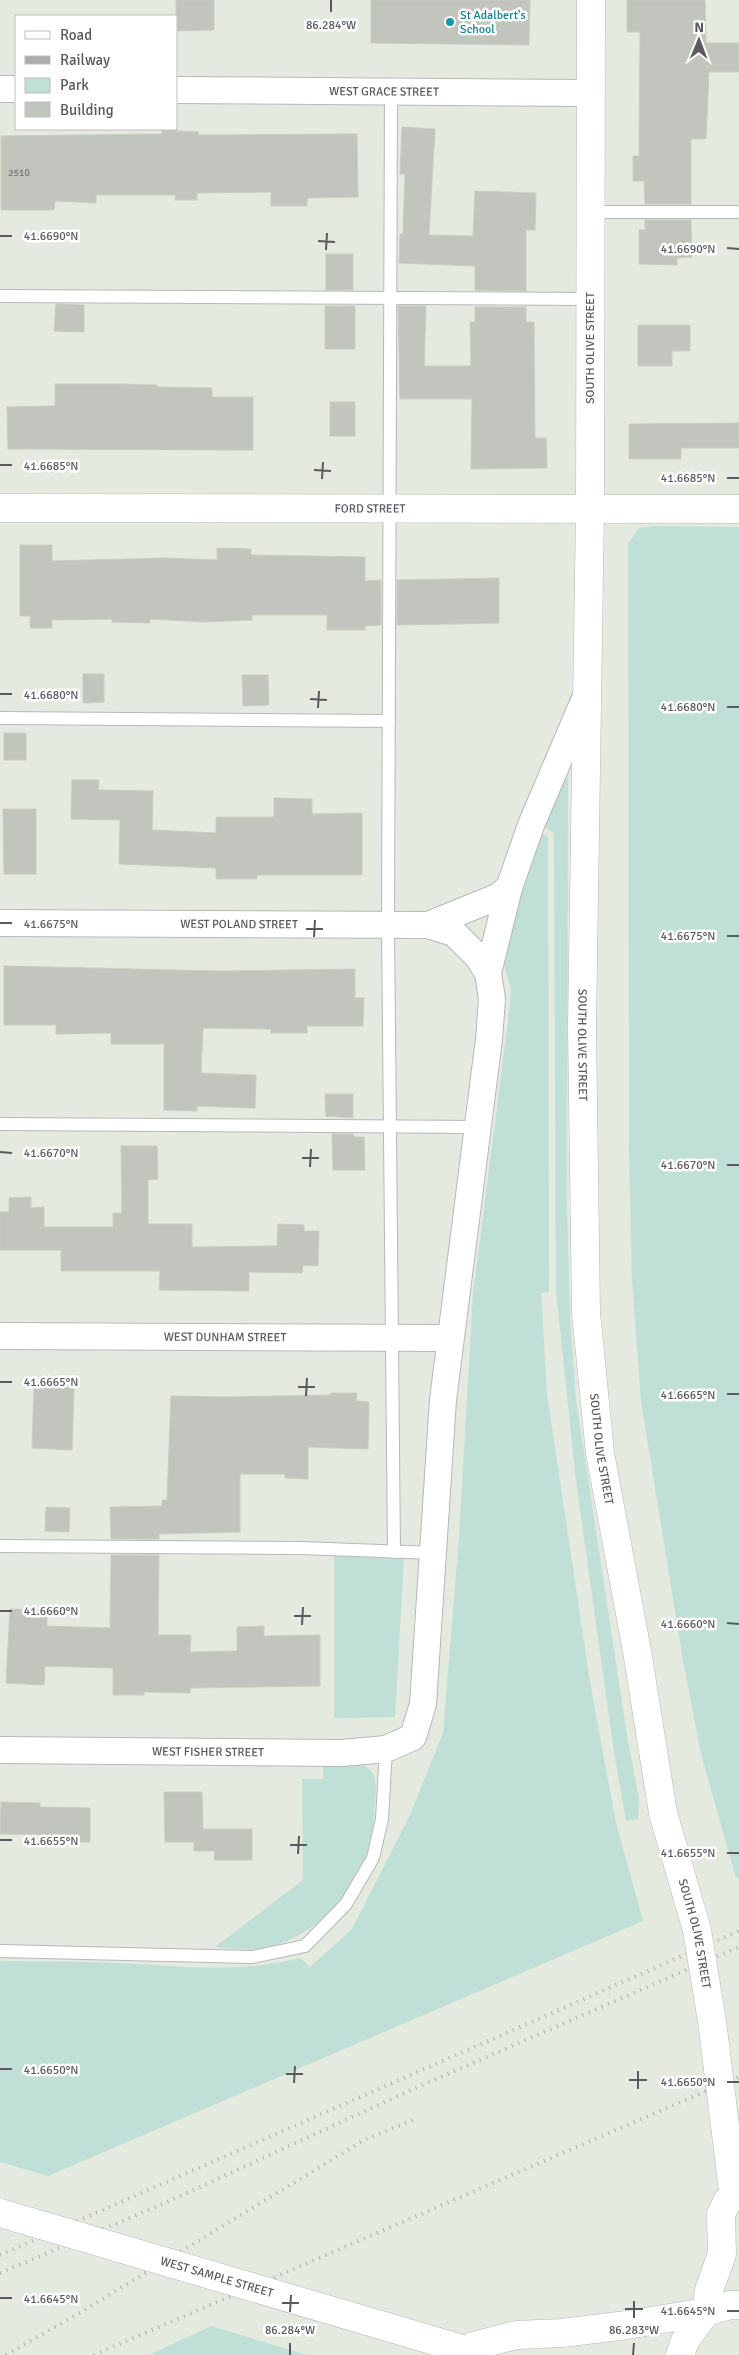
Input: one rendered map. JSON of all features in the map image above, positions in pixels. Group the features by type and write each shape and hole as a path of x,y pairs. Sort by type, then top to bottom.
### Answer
{"street":[{"name":"SOUTH OLIVE STREET","path":"591,0 590,510 582,1027 587,1323 600,1454 637,1651 663,1814 697,1930 736,2193 721,2214 722,2254 709,2290 706,2312"},
{"path":"0,89 15,89"},
{"name":"WEST GRACE STREET","path":"178,90 590,93"},
{"name":"FORD STREET","path":"0,508 739,509"},
{"name":"SOUTH OLIVE STREET","path":"414,1737 423,1704 449,1338 489,1039 492,999 488,973 509,888 531,825 586,696"},
{"path":"428,925 496,897 509,888"},
{"name":"WEST POLAND STREET","path":"0,923 428,925 454,932 478,957 488,973"},
{"name":"WEST DUNHAM STREET","path":"0,1336 449,1338"},
{"name":"WEST FISHER STREET","path":"0,1750 342,1753 386,1749 414,1737"},
{"name":"WEST SAMPLE STREET","path":"0,2213 470,2352 516,2335 571,2332 706,2312 730,2305 739,2305"},
{"path":"680,2355 686,2341 706,2312"}],"lane":[{"path":"391,92 388,925 394,1552"},
{"path":"590,212 739,212"},
{"path":"0,296 590,299"},
{"path":"0,718 389,721"},
{"path":"0,1124 476,1127"},
{"path":"0,1546 45,1548 301,1548 434,1553"},
{"path":"0,1952 252,1957 305,1946 346,1904 373,1858 382,1819 386,1749"}],"green space":[{"path":"655,526 739,527 739,1877 736,1878 701,1754 683,1661 641,1401 632,1281 629,1153 628,544 639,528"},
{"path":"566,777 568,778 567,1208 570,1317 576,1399 628,1742 639,1799 638,1819 626,1821 614,1752 576,1481 556,1291 554,833 544,826"},
{"path":"541,833 548,837 549,1292 541,1293 547,1394 590,1682 616,1823 643,1921 48,2176 0,2162 0,1961 103,1962 209,1968 255,1966 300,1958 310,1967 352,1929 409,1817 443,1733 459,1537 473,1294 510,1005 511,989 504,965 519,898"},
{"path":"334,1556 404,1559 395,1717 334,1718"},
{"path":"323,1764 362,1765 371,1771 375,1780 376,1796 371,1835 365,1858 355,1879 326,1916 307,1930 287,1941 259,1949 215,1947 303,1880 302,1779 323,1779"},
{"path":"211,2326 307,2355 149,2355"}],"building":[{"path":"176,0 214,0 214,30 178,31 178,15 176,15"},
{"name":"St Adalbert's School","path":"371,0 530,0 529,45 371,43"},
{"path":"627,0 705,0 706,43 739,43 739,72 709,72 706,139 691,139 691,204 645,204 644,181 633,181 633,156 639,156 640,32 627,32"},
{"path":"402,127 435,129 429,235 473,236 475,191 536,193 535,230 526,230 526,291 475,290 475,266 399,263 400,234 403,234 405,174 400,174"},
{"path":"162,130 199,132 198,135 357,134 358,197 307,198 307,206 271,206 271,192 197,193 197,200 175,200 176,195 96,195 96,203 55,201 54,210 1,210 1,136 162,134"},
{"path":"645,220 691,220 692,257 677,258 677,265 639,264 639,230 645,230"},
{"path":"326,254 353,254 353,290 326,290"},
{"path":"56,304 84,305 84,332 54,331"},
{"path":"325,306 355,306 355,349 325,349"},
{"path":"398,306 426,306 424,366 471,366 470,322 475,322 475,307 526,307 526,322 534,322 535,438 546,438 547,468 471,469 472,399 400,399"},
{"path":"638,325 690,325 690,351 672,351 672,366 638,366"},
{"path":"55,384 157,385 157,387 212,388 212,397 253,397 253,450 8,449 7,407 55,406"},
{"path":"330,402 355,402 355,436 330,436"},
{"path":"739,423 739,448 681,448 681,459 629,459 629,424"},
{"path":"20,545 52,545 52,561 165,558 217,560 217,548 251,549 251,555 365,557 365,581 381,580 381,625 365,626 365,630 327,630 327,615 252,615 252,620 203,622 150,619 150,623 112,622 112,619 52,620 52,628 30,628 30,616 20,616"},
{"path":"499,578 499,623 397,625 397,580"},
{"path":"83,674 104,674 104,702 83,703"},
{"path":"242,675 268,675 269,705 243,706"},
{"path":"4,733 26,733 26,760 4,760"},
{"path":"72,780 99,780 98,790 153,791 152,830 216,833 216,817 274,817 274,798 312,799 312,814 362,813 362,875 257,875 257,879 216,879 216,868 119,864 120,820 71,819"},
{"path":"3,809 36,809 36,874 4,874"},
{"path":"4,966 219,971 355,969 355,998 364,998 363,1026 307,1026 307,1033 271,1033 271,1029 203,1028 201,1073 256,1075 255,1108 197,1106 197,1111 164,1110 164,1044 111,1044 111,1033 56,1034 56,1025 4,1025"},
{"path":"325,1094 353,1094 353,1118 326,1116"},
{"path":"332,1134 353,1134 354,1137 364,1137 365,1170 333,1170"},
{"path":"121,1146 157,1146 158,1179 148,1180 148,1224 192,1224 192,1247 277,1246 278,1224 304,1225 304,1231 319,1231 318,1266 303,1265 302,1273 249,1272 249,1291 159,1290 160,1271 61,1271 61,1250 0,1250 0,1212 9,1212 9,1198 31,1197 31,1208 44,1207 44,1227 113,1227 113,1213 122,1213"},
{"path":"34,1385 74,1388 72,1450 32,1448"},
{"path":"331,1393 357,1393 356,1401 369,1402 368,1449 308,1447 308,1479 285,1478 285,1474 240,1474 240,1532 159,1534 159,1539 111,1539 110,1507 162,1506 162,1500 167,1500 171,1396 331,1395"},
{"path":"46,1507 70,1508 69,1532 45,1531"},
{"path":"111,1555 159,1555 158,1635 191,1635 190,1652 237,1651 237,1627 264,1626 264,1636 320,1635 320,1686 190,1688 190,1693 144,1692 144,1695 113,1695 113,1668 45,1666 44,1685 6,1683 10,1609 47,1610 47,1626 110,1628"},
{"path":"164,1792 202,1792 203,1829 252,1829 252,1860 214,1860 215,1851 194,1851 194,1842 165,1842"},
{"path":"1,1802 40,1803 40,1807 90,1808 90,1842 57,1842 57,1835 0,1834"}],"railway":[{"path":"0,2255 739,1931"},
{"path":"0,2273 165,2203 411,2090 739,1947"},
{"path":"94,2355 739,2077"},
{"path":"6,2355 81,2312 366,2139 413,2120"}],"place":[{"name":"St Adalbert's School","path":"450,22"}]}
